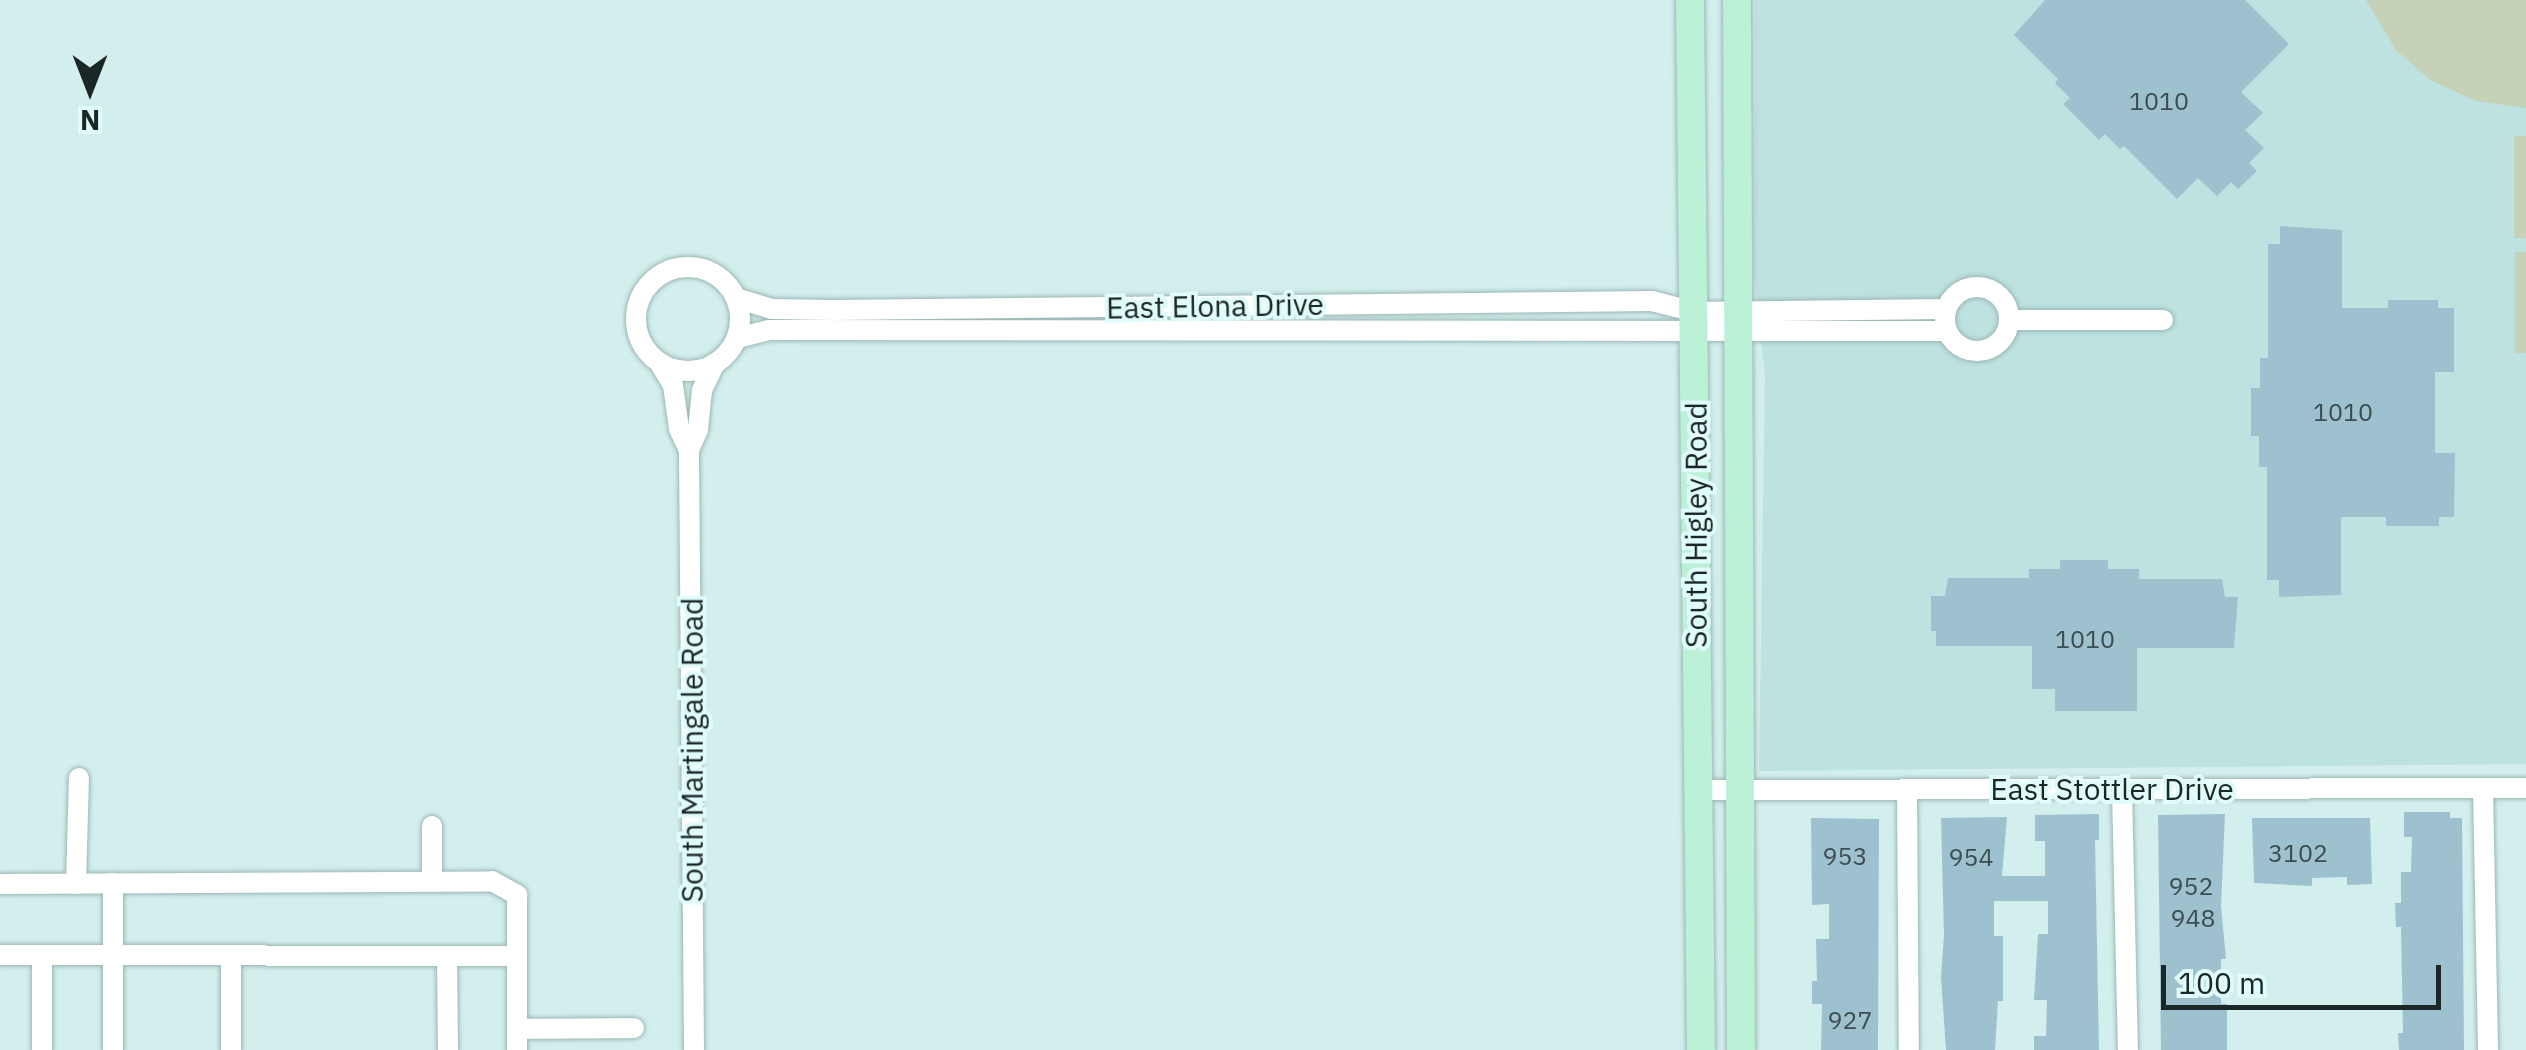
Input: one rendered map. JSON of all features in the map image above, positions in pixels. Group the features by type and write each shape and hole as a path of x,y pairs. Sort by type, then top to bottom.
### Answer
{"main road":[{"name":"South Higley Road","path":"1690,0 1701,1050"},
{"name":"South Higley Road","path":"1737,0 1741,1050"}],"street":[{"path":"678,267 712,272 736,298 740,324 737,338 715,363 686,371 658,362 638,334 639,300 662,273 678,267"},
{"path":"1967,289 1987,289 2004,301 2010,320 2003,338 1988,350 1968,350 1946,320 1967,289"},
{"name":"East Elona Drive","path":"736,298 771,309 833,310 1652,301 1695,323"},
{"path":"1695,323 1946,320"},
{"path":"2010,320 2163,320"},
{"name":"East Elona Drive","path":"737,338 768,330 1695,323"},
{"name":"South Martingale Road","path":"658,362 672,385 678,429 690,450"},
{"name":"South Martingale Road","path":"694,1050 690,450 698,430 702,390 715,363"},
{"path":"76,884 79,778"},
{"path":"2484,788 2488,1050"},
{"name":"East Stottler Drive","path":"1699,790 2526,788"},
{"path":"1907,790 1910,1050"},
{"path":"2122,790 2128,1050"},
{"path":"432,826 432,882"},
{"path":"0,884 492,881 517,895 517,1040 634,1028"},
{"path":"112,884 113,1050"},
{"path":"0,954 517,956"},
{"path":"42,955 42,1050"},
{"path":"231,956 231,1050"},
{"path":"447,956 448,1050"}],"shaded area":[{"path":"1755,0 2526,0 2526,764 1759,771 1765,376 1754,272"}],"green space":[{"path":"2366,0 2526,0 2526,108 2476,101 2430,80 2396,50"},
{"path":"2514,136 2526,136 2526,238 2514,238"},
{"path":"2515,252 2526,252 2526,353 2515,353"}],"building":[{"path":"2045,0 2245,0 2289,44 2241,92 2263,113 2245,130 2264,148 2249,163 2257,171 2238,189 2231,182 2217,196 2198,178 2177,199 2124,146 2120,149 2105,134 2099,140 2063,104 2070,98 2055,83 2058,79 2014,35"},
{"path":"2280,226 2342,230 2342,308 2388,308 2388,300 2438,300 2438,308 2454,308 2454,372 2435,372 2435,453 2455,453 2454,517 2439,517 2439,526 2386,526 2386,517 2341,517 2341,595 2279,597 2279,580 2267,580 2267,467 2259,467 2259,436 2251,436 2251,388 2260,388 2260,358 2268,358 2268,244 2280,244"},
{"path":"2060,560 2108,560 2108,569 2139,569 2139,579 2222,579 2225,597 2238,597 2234,648 2137,648 2137,711 2055,711 2055,689 2032,689 2032,646 1936,646 1936,631 1931,631 1931,596 1945,596 1948,578 2029,578 2029,569 2060,569"},
{"path":"2404,812 2450,812 2450,818 2462,818 2464,1050 2399,1050 2398,1033 2403,1033 2401,927 2396,927 2395,903 2401,903 2401,872 2411,872 2412,837 2404,837"},
{"path":"2099,814 2099,840 2095,840 2099,1050 2034,1050 2034,1036 2046,1036 2047,1000 2034,1000 2038,934 2048,934 2048,901 1994,901 1994,936 2003,936 2003,1001 1998,1001 1995,1050 1946,1050 1941,977 1941,818 2007,817 2002,876 2045,876 2045,841 2035,841 2035,815"},
{"path":"2225,814 2221,906 2226,959 2221,959 2221,1004 2227,1004 2227,1050 2161,1050 2158,815"},
{"path":"1811,818 1879,819 1878,1050 1821,1050 1822,1004 1812,1004 1812,981 1817,981 1816,939 1829,939 1829,904 1812,905"},
{"path":"2252,818 2370,818 2372,884 2347,885 2347,877 2312,878 2312,886 2254,883"}]}
